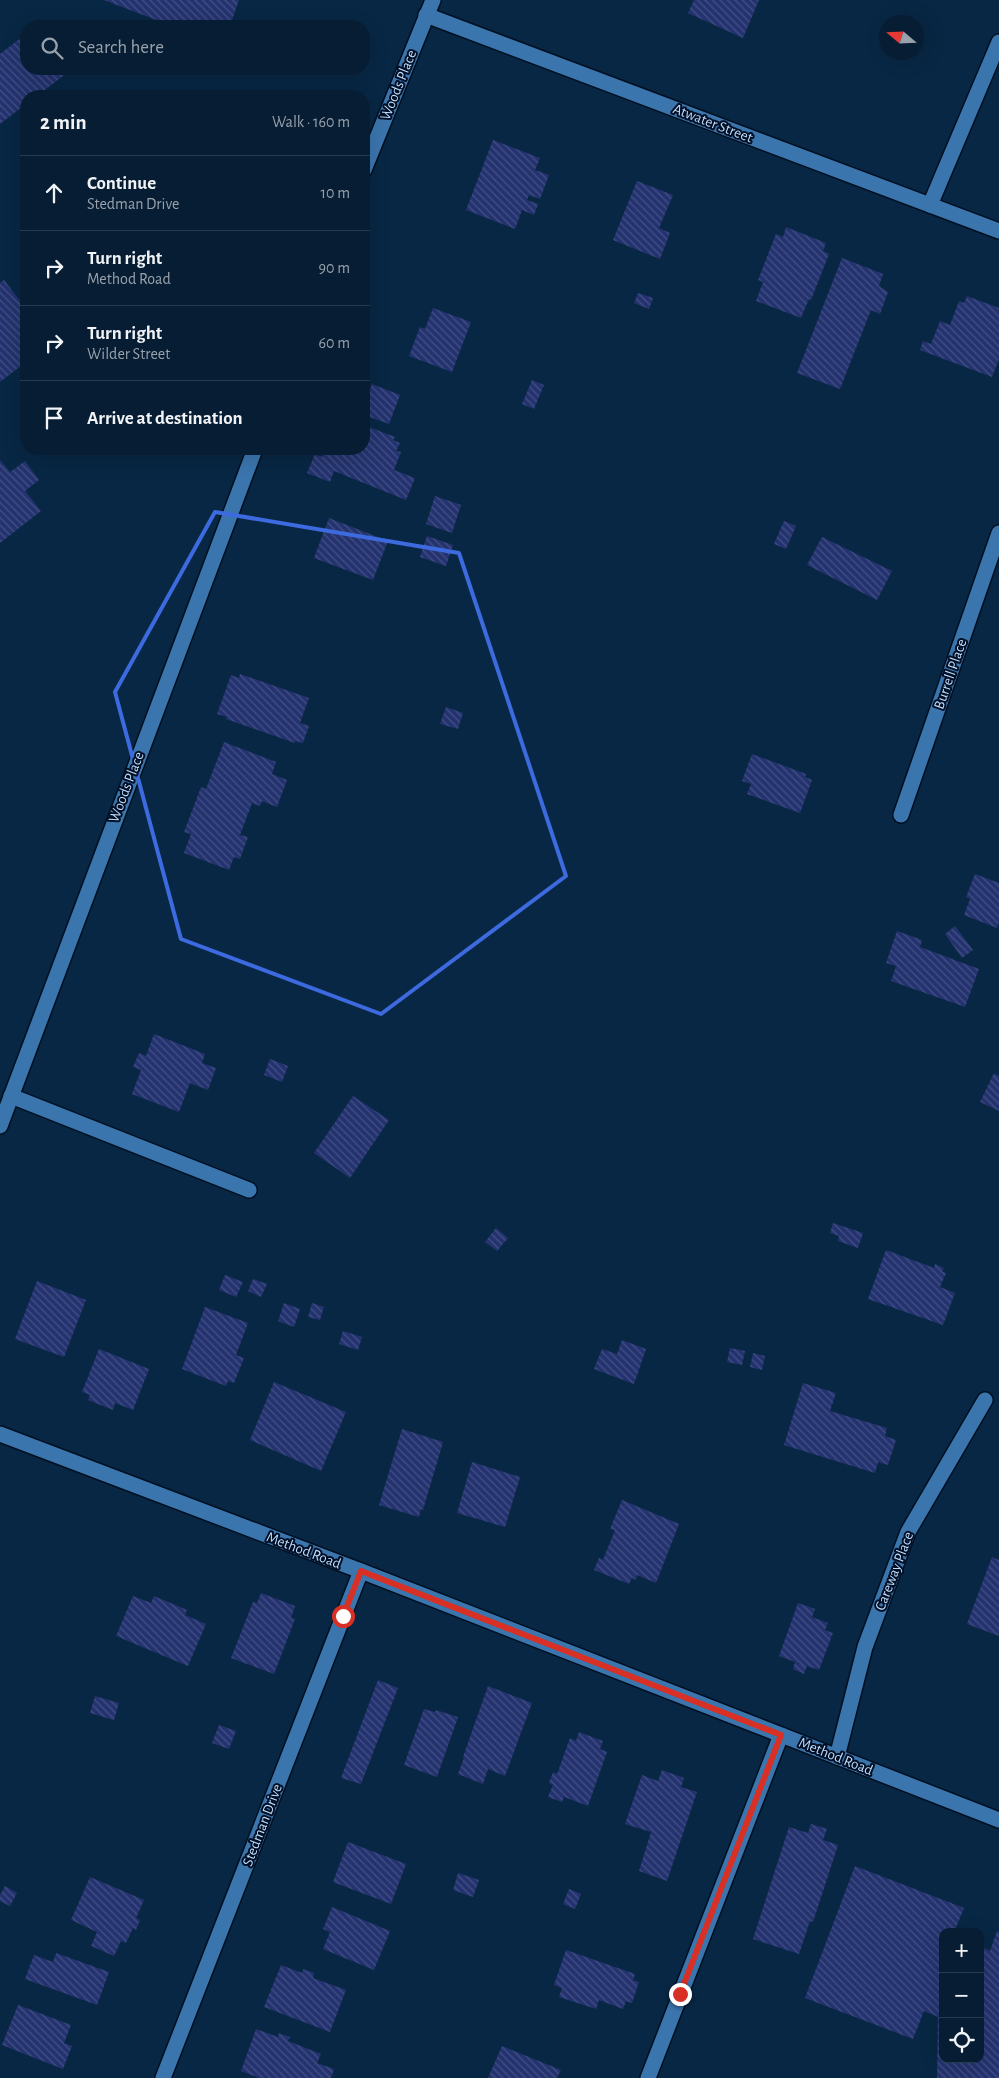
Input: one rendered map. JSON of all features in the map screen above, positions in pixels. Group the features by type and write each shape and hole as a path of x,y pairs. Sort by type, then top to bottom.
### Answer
{"street":[{"name":"Woods Place","path":"370,155 433,0"},
{"name":"Atwater Street","path":"426,15 999,231"},
{"path":"930,205 999,42"},
{"name":"Woods Place","path":"0,1126 253,455"},
{"name":"Burrell Place","path":"901,815 999,533"},
{"path":"11,1096 249,1190"},
{"name":"Careway Place","path":"837,1757 865,1647 908,1532 986,1400"},
{"name":"Method Road","path":"0,1434 361,1571 999,1820"},
{"name":"Stedman Drive","path":"163,2078 361,1571"},
{"path":"648,2078 781,1735"}],"highlighted area":[{"path":"215,512 459,553 566,876 381,1014 181,939 115,692"}],"building":[{"path":"104,0 239,0 232,20 156,20"},
{"path":"694,0 759,0 743,38 688,13"},
{"path":"20,39 20,75 64,75 45,90 20,90 20,109 0,124 0,54"},
{"path":"493,140 540,158 535,170 549,175 540,199 529,195 527,200 538,204 534,215 522,210 515,229 466,210"},
{"path":"637,181 673,195 659,228 670,233 660,259 613,240"},
{"path":"786,227 826,243 823,251 829,254 811,300 809,299 801,318 756,301 763,282 758,280 776,234 783,237"},
{"path":"842,258 883,274 879,286 888,292 880,314 871,310 840,389 797,373"},
{"path":"4,280 20,301 20,367 0,382 0,283"},
{"path":"638,293 653,298 649,309 634,303"},
{"path":"967,296 999,308 999,359 992,377 920,350 923,341 931,344 940,321 950,325 959,301 964,303"},
{"path":"433,308 471,322 452,372 409,356 420,327 425,329"},
{"path":"532,380 544,385 534,409 522,404"},
{"path":"372,384 400,395 389,424 370,417 370,389"},
{"path":"370,427 395,437 393,440 400,443 396,451 401,452 394,470 415,478 406,500 334,471 330,482 307,473 315,455 322,457 323,455 370,455"},
{"path":"0,460 10,472 25,461 39,480 25,491 41,511 0,543"},
{"path":"435,496 461,505 452,533 426,524"},
{"path":"329,518 388,541 373,580 314,558"},
{"path":"784,521 796,526 786,549 774,544"},
{"path":"427,536 453,545 446,566 420,557"},
{"path":"822,537 892,571 877,600 807,565"},
{"path":"240,674 309,698 300,723 309,726 303,743 295,741 295,743 226,719 227,717 217,714 231,675 239,678"},
{"path":"446,707 463,713 458,729 440,724"},
{"path":"224,742 276,762 272,774 287,780 277,807 262,801 260,806 252,803 240,835 248,837 240,859 234,857 229,870 184,853 191,834 184,832 201,787 206,789"},
{"path":"752,754 806,774 805,777 812,780 800,813 747,794 751,784 742,781"},
{"path":"975,874 999,883 999,922 997,928 964,915 970,899 966,897"},
{"path":"955,926 973,950 962,958 945,934"},
{"path":"897,931 922,940 920,947 979,969 965,1007 891,981 896,966 886,963"},
{"path":"154,1034 205,1054 202,1063 216,1068 208,1090 190,1083 179,1112 132,1094 141,1070 133,1067 139,1053 146,1056"},
{"path":"270,1059 288,1066 282,1082 264,1075"},
{"path":"994,1073 999,1076 999,1111 980,1102"},
{"path":"353,1096 389,1120 350,1178 314,1153"},
{"path":"833,1223 863,1233 858,1248 838,1241 839,1236 830,1233"},
{"path":"496,1228 508,1238 497,1251 485,1242"},
{"path":"886,1250 934,1268 935,1264 944,1268 942,1271 946,1273 940,1287 955,1293 943,1325 868,1299"},
{"path":"225,1275 243,1282 236,1297 219,1290"},
{"path":"253,1279 267,1284 261,1297 248,1291"},
{"path":"37,1281 86,1300 64,1357 15,1339"},
{"path":"284,1303 300,1309 294,1327 278,1321"},
{"path":"312,1303 324,1307 320,1320 308,1317"},
{"path":"205,1307 248,1323 236,1355 244,1358 234,1383 228,1381 226,1386 182,1369"},
{"path":"343,1331 362,1337 358,1350 339,1344"},
{"path":"622,1340 646,1349 634,1384 594,1369 602,1349 617,1354"},
{"path":"730,1348 745,1351 742,1365 727,1362"},
{"path":"99,1349 149,1369 133,1410 115,1403 113,1410 88,1400 90,1395 82,1392"},
{"path":"753,1353 765,1356 762,1370 750,1367"},
{"path":"274,1382 346,1412 321,1471 250,1440"},
{"path":"803,1383 836,1393 830,1411 887,1428 885,1436 896,1440 888,1465 878,1462 875,1473 784,1445"},
{"path":"402,1429 443,1442 423,1510 421,1509 419,1517 379,1505"},
{"path":"472,1462 520,1477 505,1527 457,1513"},
{"path":"622,1500 679,1524 656,1583 637,1575 636,1580 632,1578 629,1584 594,1570 599,1558 603,1560 615,1530 610,1529"},
{"path":"992,1557 999,1560 999,1636 967,1624"},
{"path":"261,1593 295,1606 291,1618 295,1619 274,1674 231,1658 253,1602 257,1603"},
{"path":"133,1596 151,1603 154,1596 187,1610 185,1615 206,1624 188,1666 116,1636"},
{"path":"798,1603 815,1609 812,1617 828,1623 825,1630 833,1633 819,1670 807,1666 804,1674 793,1669 795,1662 779,1656"},
{"path":"378,1680 398,1688 361,1784 341,1778"},
{"path":"488,1686 532,1703 505,1776 488,1769 483,1784 458,1774"},
{"path":"95,1696 119,1703 114,1720 90,1713"},
{"path":"424,1709 435,1712 436,1710 458,1717 437,1777 404,1765"},
{"path":"219,1725 236,1731 229,1749 212,1743"},
{"path":"579,1732 603,1741 600,1749 607,1752 588,1806 564,1797 562,1802 548,1797 553,1785 549,1783 553,1772 557,1774 570,1738 576,1741"},
{"path":"662,1770 684,1778 681,1787 697,1792 667,1881 639,1871 651,1832 625,1824 642,1775 658,1781"},
{"path":"811,1824 827,1829 823,1840 838,1845 813,1922 810,1921 799,1954 753,1939 789,1827 808,1833"},
{"path":"348,1842 406,1864 391,1904 333,1882"},
{"path":"855,1866 964,1908 956,1928 939,1928 939,2063 984,2063 984,1948 990,1951 997,1931 999,1932 999,2078 937,2078 938,2017 924,2011 913,2039 805,1998"},
{"path":"458,1873 479,1880 473,1897 453,1890"},
{"path":"90,1877 144,1900 136,1918 140,1920 136,1930 133,1928 126,1943 121,1941 114,1956 91,1946 97,1932 71,1920"},
{"path":"5,1886 17,1893 10,1906 0,1901 0,1895"},
{"path":"569,1889 581,1894 575,1909 563,1904"},
{"path":"332,1907 390,1931 374,1970 323,1949 330,1932 323,1929"},
{"path":"566,1950 635,1974 633,1980 639,1982 632,2003 626,2001 623,2009 599,2000 596,2009 559,1997 562,1988 554,1985"},
{"path":"56,1953 109,1972 97,2005 25,1979 34,1955 53,1962"},
{"path":"281,1965 302,1973 303,1969 314,1973 313,1978 346,1990 330,2032 264,2007"},
{"path":"18,2005 71,2025 64,2043 72,2046 63,2069 2,2045"},
{"path":"256,2029 278,2037 279,2033 290,2037 288,2041 321,2054 317,2063 334,2069 331,2078 259,2078 241,2071"},
{"path":"502,2046 561,2070 557,2078 488,2078"}],"route":[{"path":"343,1616 361,1571 781,1735 680,1994"}]}
